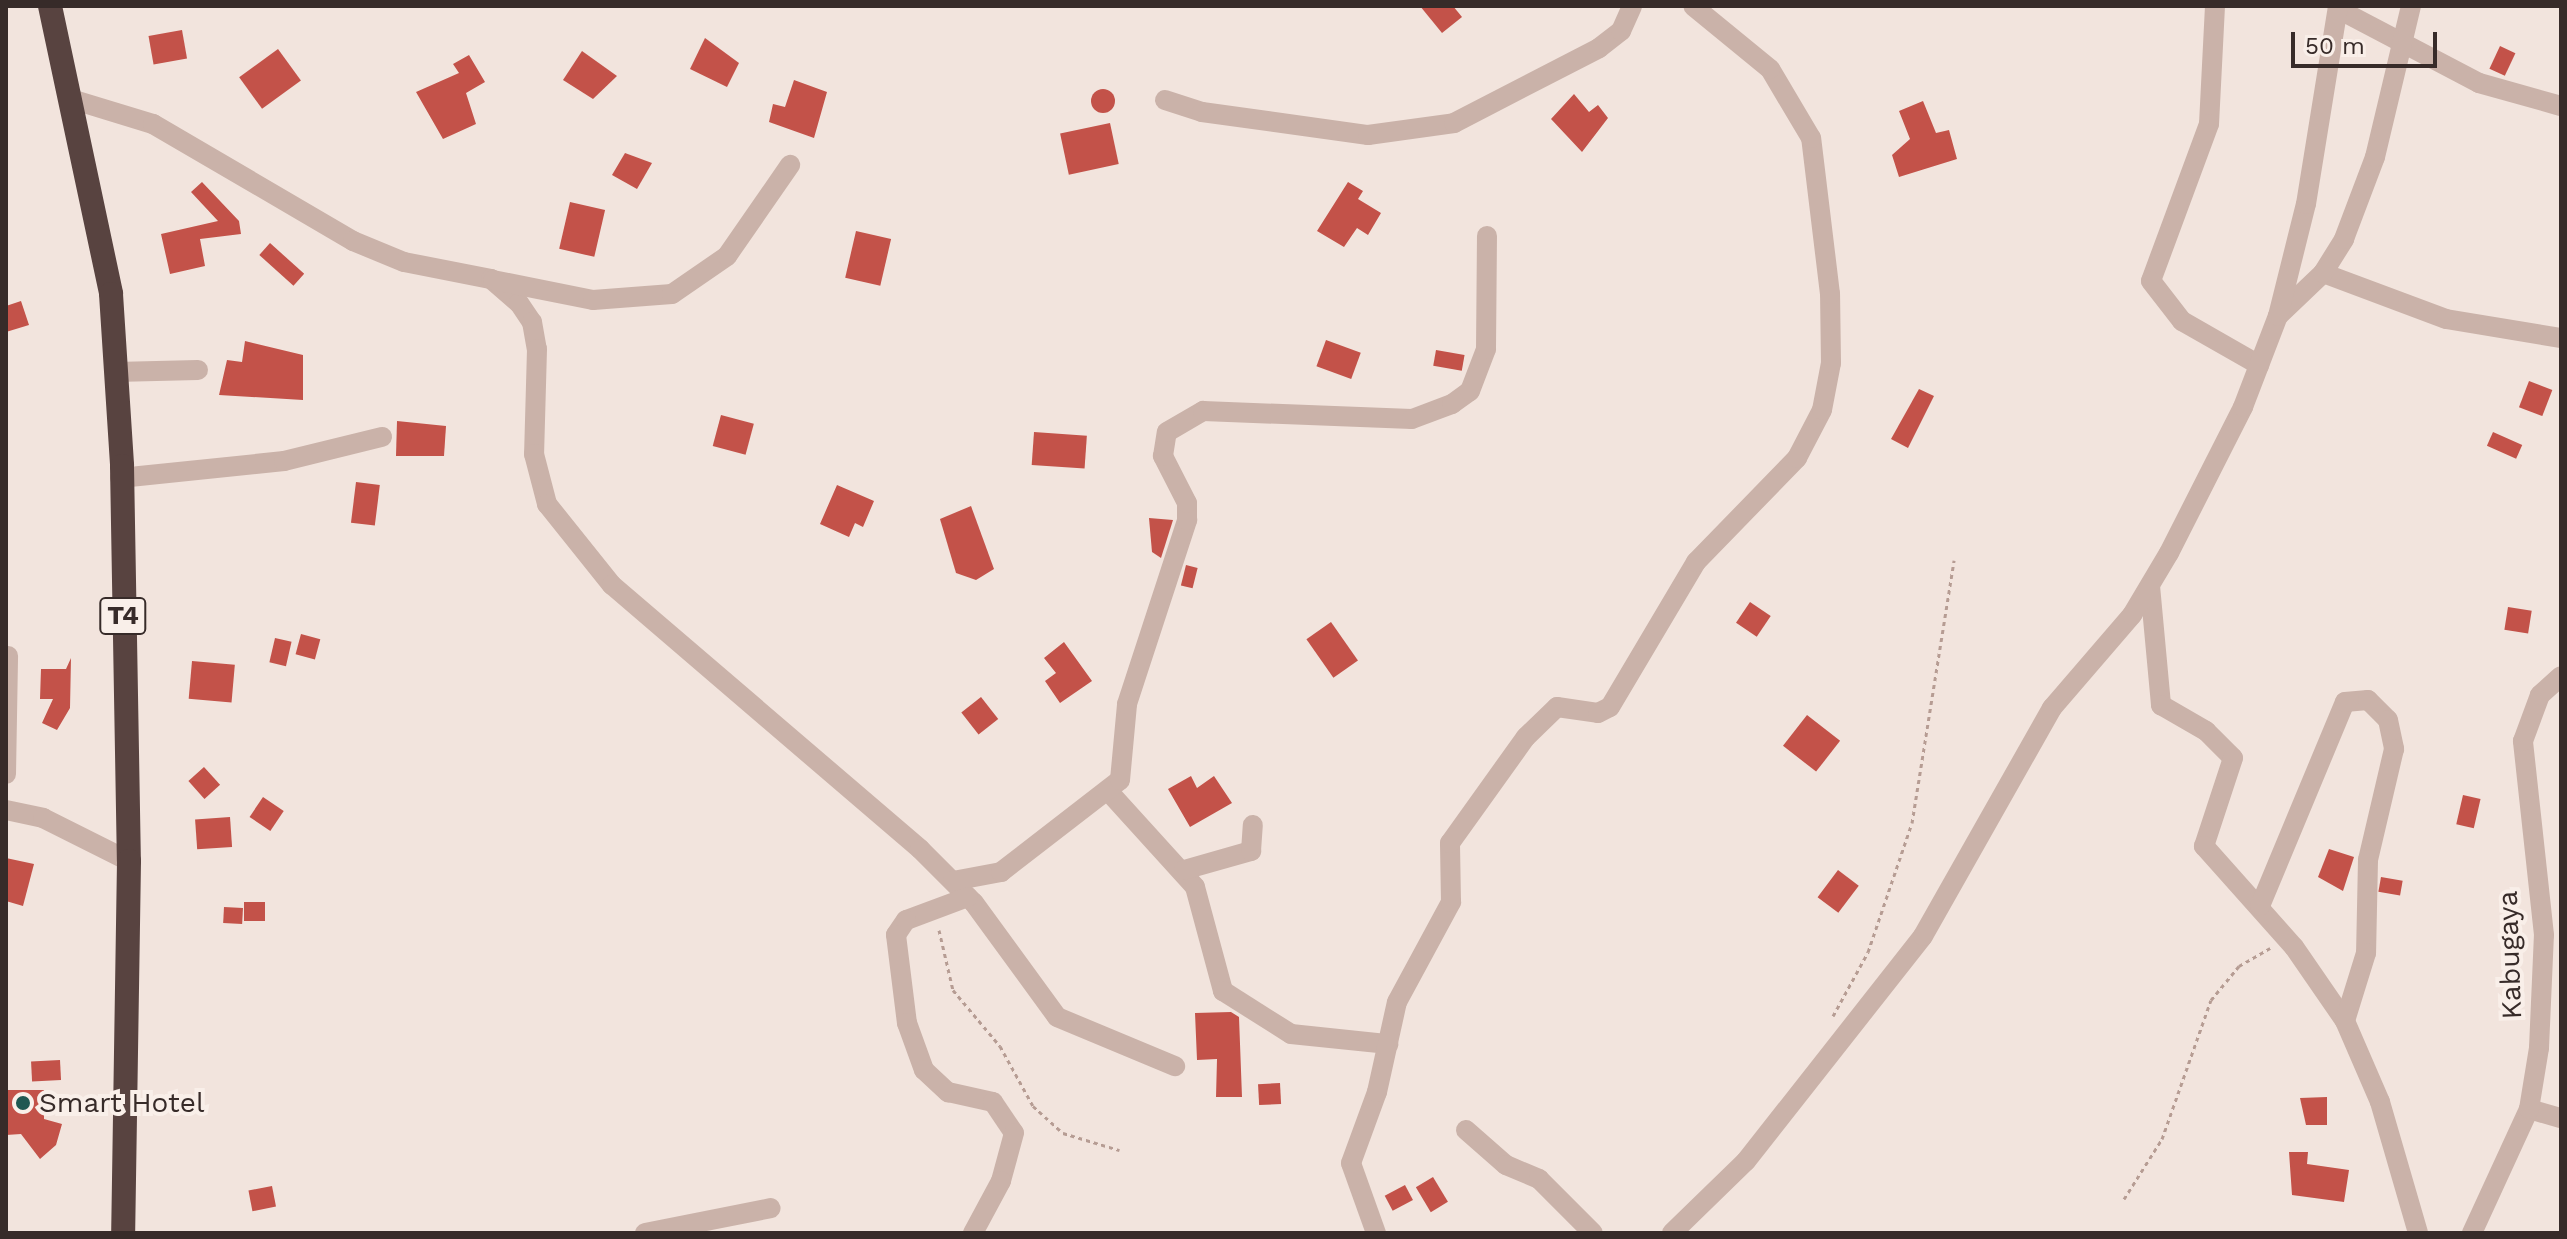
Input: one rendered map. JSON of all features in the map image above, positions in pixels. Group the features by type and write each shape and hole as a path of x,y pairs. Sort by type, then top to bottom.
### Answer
{"highway":[{"name":"T4","path":"50,6 111,294 120,478 129,861 123,1233"}],"street":[{"path":"1165,100 1202,112 1368,135 1454,123 1599,48 1621,31 1632,6"},
{"path":"1376,1233 1351,1163 1388,1044 1397,1002 1451,902 1450,843 1545,717 1557,707 1598,713 1610,707 1696,562 1797,458 1822,410 1831,363 1830,294 1811,138 1770,69 1693,6"},
{"path":"2215,6 2209,124 2151,281 2182,321 2259,365"},
{"path":"2278,316 2323,273 2375,157 2411,6"},
{"path":"1672,1233 1746,1161 1923,936 2052,708 2150,586 2259,365 2278,316 2306,204 2338,7 2479,83 2561,106"},
{"path":"71,99 153,124 353,241 404,262 593,300 672,294 727,256 790,165"},
{"path":"953,881 1001,872 1109,792 1124,770 1127,704 1185,535 1187,503 1163,456 1167,432 1203,411 1412,419 1452,404 1470,391 1486,349 1487,236"},
{"path":"2323,273 2446,319 2561,338"},
{"path":"491,279 532,322 534,454 547,504 612,585 953,881 1057,1017 1175,1066"},
{"path":"115,372 198,370"},
{"path":"120,478 256,466 382,437"},
{"path":"2150,586 2161,705 2206,731 2233,758 2204,846 2294,947 2345,1021 2380,1102 2418,1233"},
{"path":"6,774 8,656"},
{"name":"Kabugaya","path":"2472,1233 2529,1109 2545,973 2523,741 2540,695 2561,676"},
{"path":"2260,906 2345,702 2368,700 2388,720 2394,749 2368,860 2366,953 2345,1021"},
{"path":"1109,792 1184,870 1223,991 1291,1034 1388,1044"},
{"path":"6,810 43,818 129,861"},
{"path":"1184,870 1251,851 1253,825"},
{"path":"968,897 906,920 896,935 916,1052 936,1083 960,1097 993,1102 1014,1133 1001,1181 973,1233"},
{"path":"2529,1109 2561,1118"},
{"path":"1466,1130 1506,1165 1539,1179 1593,1233"},
{"path":"645,1233 771,1208"}],"path":[{"path":"1829,1026 1868,952 1912,823 1954,560"},
{"path":"937,911 953,990 1000,1046 1033,1106 1063,1133 1119,1150"},
{"path":"2124,1199 2162,1139 2211,1000 2254,955 2294,947"}],"building":[{"path":"1420,6 1453,6 1462,17 1442,33"},
{"path":"182,30 187,59 154,64 149,36"},
{"path":"705,38 739,63 727,87 690,69"},
{"path":"2500,46 2515,53 2505,76 2489,69"},
{"path":"278,49 301,81 262,109 239,77"},
{"path":"582,51 617,76 593,99 563,80"},
{"path":"469,55 485,82 466,93 476,124 443,139 416,92 459,73 453,64"},
{"path":"794,80 827,92 814,138 769,122 773,104 785,107"},
{"path":"1103,89 1112,92 1115,101 1112,110 1103,113 1094,110 1091,101 1094,92"},
{"path":"1574,94 1589,112 1598,105 1608,118 1582,152 1551,119"},
{"path":"1923,101 1936,133 1949,130 1957,159 1899,177 1892,155 1910,139 1899,111"},
{"path":"1110,123 1119,164 1069,175 1060,134"},
{"path":"625,153 652,163 637,189 612,175"},
{"path":"202,182 239,221 241,234 200,239 205,266 170,274 161,234 218,221 191,192"},
{"path":"1348,182 1363,191 1358,199 1381,213 1368,235 1357,228 1344,247 1317,231"},
{"path":"570,202 605,210 594,257 559,249"},
{"path":"856,231 891,239 880,286 845,278"},
{"path":"270,243 304,274 293,286 259,255"},
{"path":"21,301 29,325 6,332 6,306"},
{"path":"1326,340 1361,353 1351,379 1316,366"},
{"path":"245,341 303,355 303,400 219,395 227,360 242,362"},
{"path":"1436,350 1465,355 1462,371 1433,366"},
{"path":"2529,381 2552,390 2542,416 2519,407"},
{"path":"1919,389 1934,396 1908,448 1891,439"},
{"path":"721,415 754,424 746,455 713,446"},
{"path":"397,421 446,426 444,456 396,456"},
{"path":"1034,432 1087,436 1085,469 1032,465"},
{"path":"2493,432 2522,445 2516,459 2487,446"},
{"path":"356,482 380,485 375,526 351,523"},
{"path":"837,485 874,501 863,527 855,523 849,537 820,524"},
{"path":"971,506 994,569 976,580 956,573 940,519"},
{"path":"1149,518 1173,520 1161,558 1152,552"},
{"path":"1186,565 1198,568 1193,588 1181,585"},
{"path":"1750,602 1771,616 1757,637 1736,623"},
{"path":"2508,607 2532,611 2528,633 2504,630"},
{"path":"1331,622 1358,661 1333,678 1306,639"},
{"path":"301,634 320,639 315,659 296,654"},
{"path":"275,638 292,642 286,666 269,662"},
{"path":"1064,642 1092,681 1060,703 1045,681 1056,673 1044,658"},
{"path":"71,658 70,708 57,730 42,723 53,699 40,699 41,669 66,669"},
{"path":"192,661 235,665 232,703 189,699"},
{"path":"981,697 998,719 979,734 961,712"},
{"path":"1807,715 1840,741 1816,772 1783,746"},
{"path":"204,767 220,785 204,799 188,781"},
{"path":"1191,776 1197,788 1214,776 1232,803 1190,827 1168,789"},
{"path":"2463,795 2481,799 2474,828 2456,824"},
{"path":"263,797 284,811 270,831 250,817"},
{"path":"230,817 232,847 197,849 195,819"},
{"path":"2329,849 2354,857 2343,891 2318,877"},
{"path":"6,858 34,864 23,906 6,901"},
{"path":"1838,870 1859,886 1838,913 1818,897"},
{"path":"2381,877 2403,881 2400,896 2378,892"},
{"path":"244,902 265,902 265,921 244,921"},
{"path":"224,907 243,908 242,924 223,923"},
{"path":"1231,1012 1239,1017 1242,1097 1216,1097 1217,1059 1197,1060 1195,1013"},
{"path":"60,1060 61,1080 32,1081 31,1062"},
{"path":"1280,1083 1281,1104 1259,1105 1258,1084"},
{"path":"6,1090 44,1090 44,1119 62,1124 56,1145 40,1159 21,1134 6,1135"},
{"path":"2327,1097 2327,1125 2306,1125 2300,1098"},
{"path":"2289,1152 2308,1152 2307,1164 2349,1170 2344,1202 2292,1195"},
{"path":"1433,1177 1448,1202 1431,1212 1416,1187"},
{"path":"1405,1185 1413,1200 1393,1211 1385,1196"},
{"path":"272,1186 276,1207 252,1211 248,1191"}],"place":[{"name":"Smart Hotel","path":"23,1103"}]}
